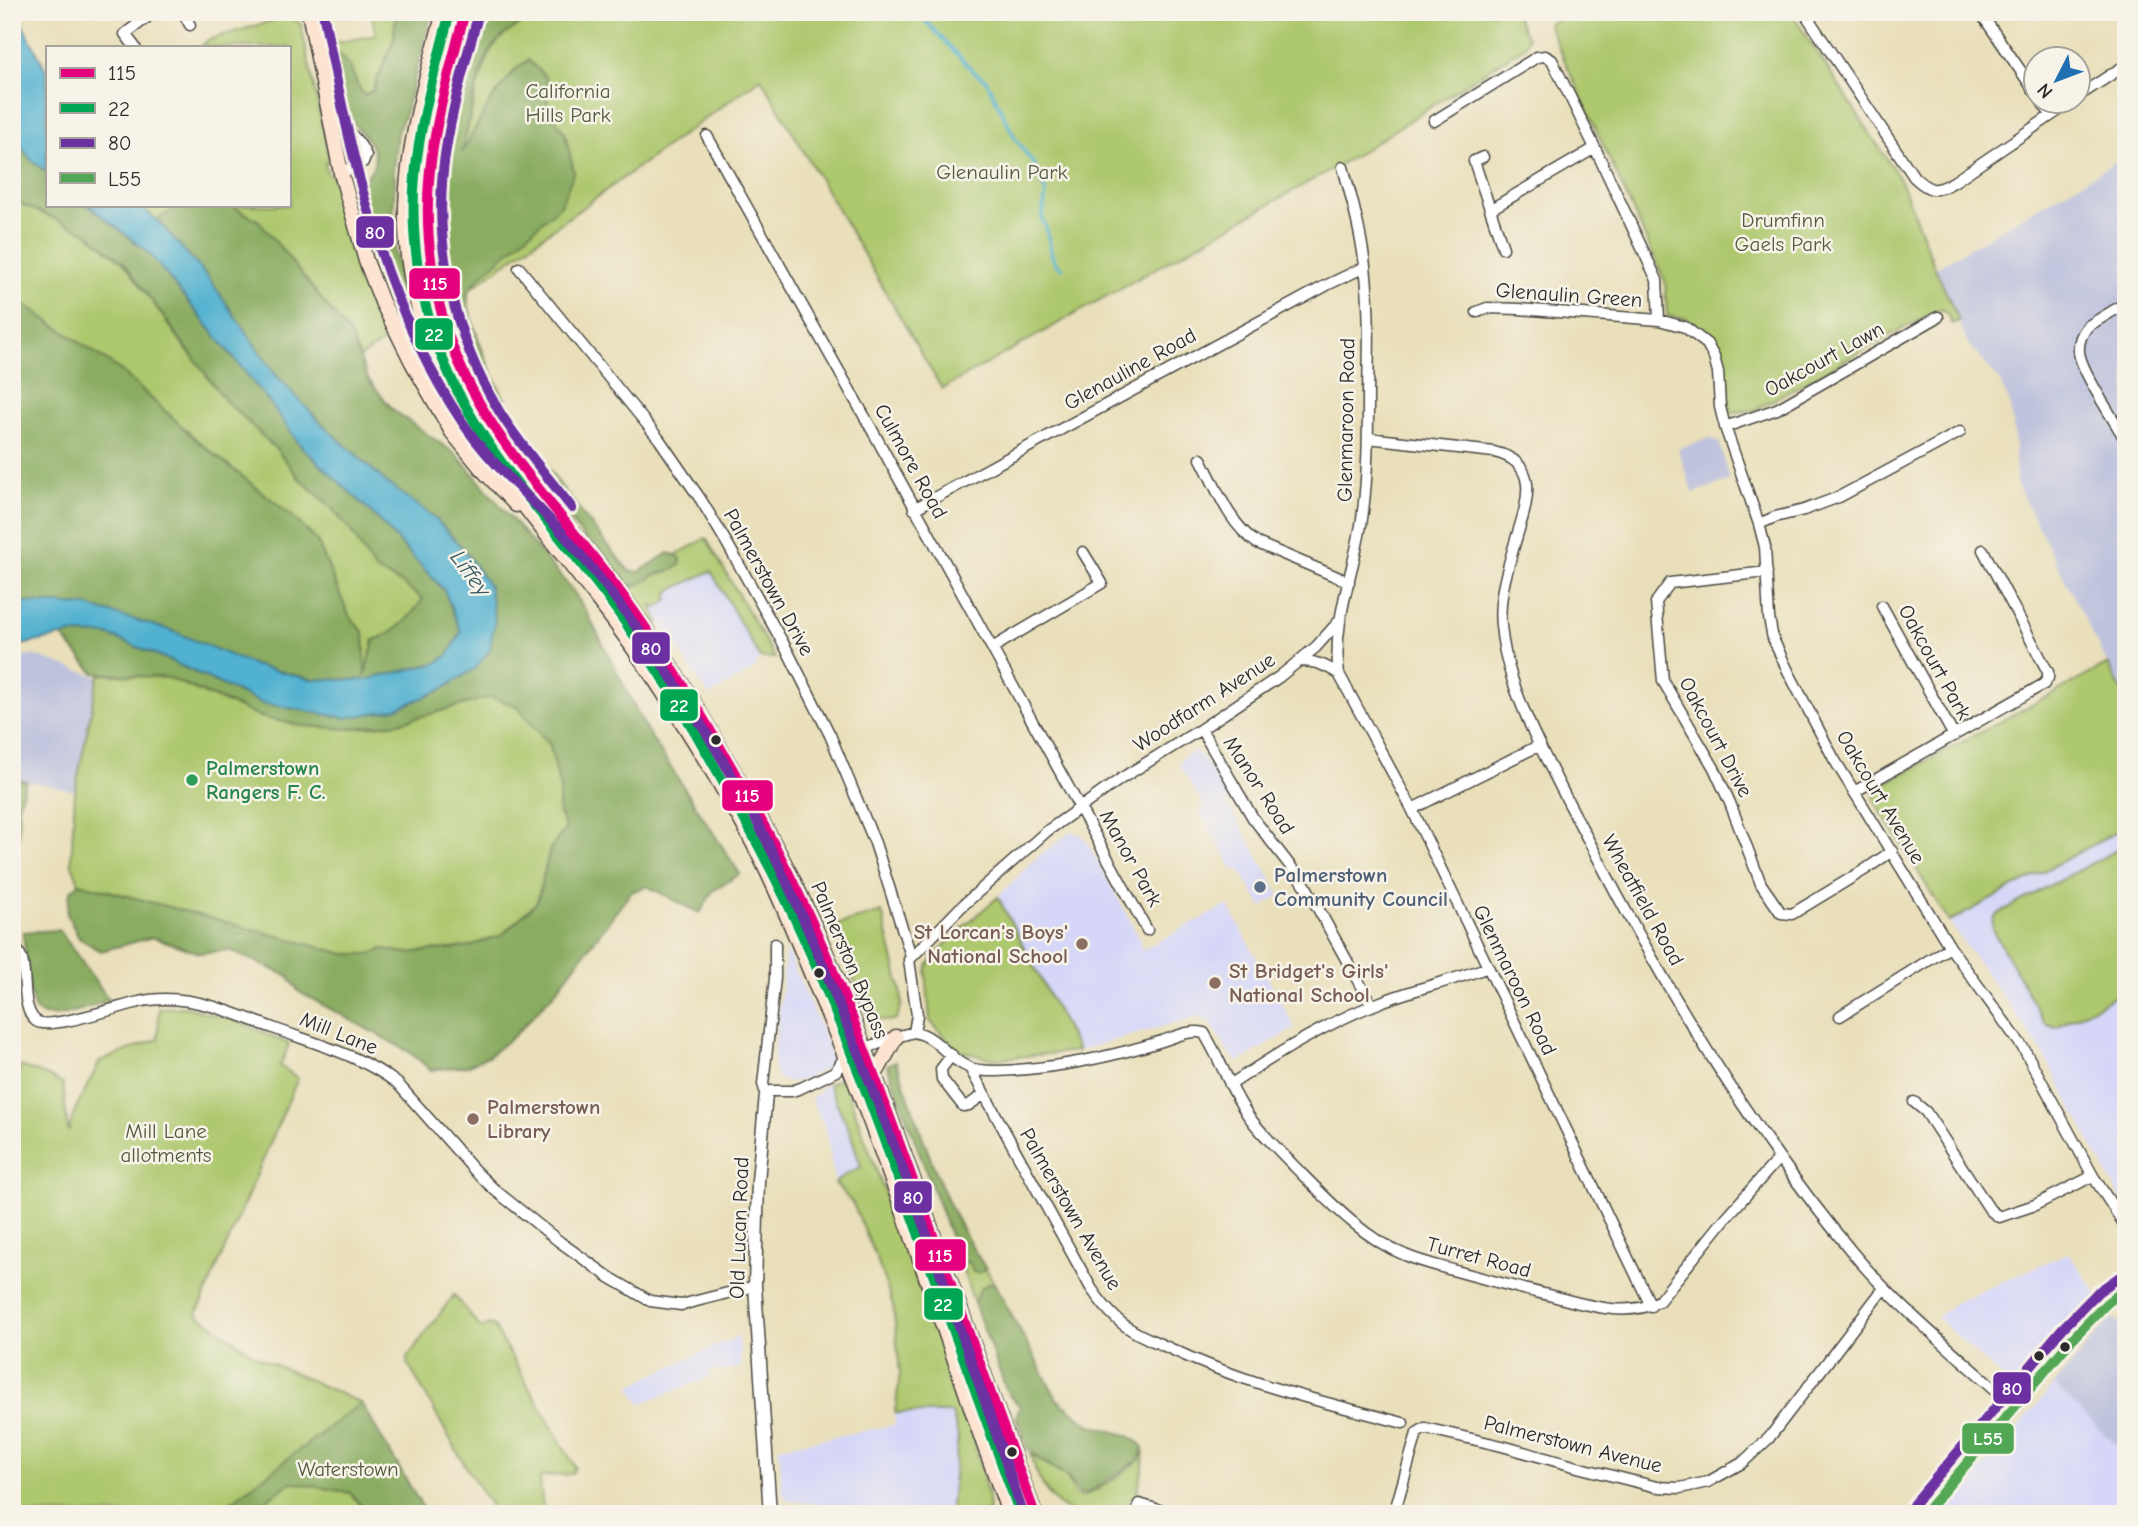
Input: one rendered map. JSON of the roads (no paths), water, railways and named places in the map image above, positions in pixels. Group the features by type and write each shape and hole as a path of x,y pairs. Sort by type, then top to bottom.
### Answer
{"main road":[{"path":"309,12 341,173 366,261 382,302 429,395 453,432 482,469 553,544"},
{"path":"444,12 421,98 407,187 407,255 415,295 428,340 461,413 553,544"},
{"name":"Palmerston Bypass","path":"465,12 436,121 428,175 426,214 431,262 446,329 478,405 505,445 616,586 713,735 792,879 865,1048 1032,1511"},
{"name":"Palmerston Bypass","path":"553,544 643,662 702,753 768,870 845,1056 900,1201 1005,1509"},
{"path":"815,983 828,982 830,962"},
{"path":"875,1075 895,1037"},
{"path":"865,1048 860,1053 860,1060 892,1158 900,1201"}],"street":[{"path":"134,46 125,34 155,12"},
{"path":"183,12 190,25"},
{"path":"1804,12 1914,177 1932,190 1942,190 2050,116"},
{"path":"1980,12 2022,73"},
{"name":"Glenaulin Green","path":"1434,121 1536,57 1545,56 1552,60 1657,280 1659,320"},
{"path":"2092,87 2126,65"},
{"path":"329,109 363,148 366,156 363,162 341,173"},
{"name":"Culmore Road","path":"707,136 1080,806"},
{"path":"1491,209 1595,148"},
{"name":"Glenaulin Green","path":"1483,157 1474,161 1503,248"},
{"name":"Glenmaroon Road","path":"1343,167 1357,220 1365,267 1369,356 1368,438 1363,512 1339,620 1339,674 1412,809 1651,1306"},
{"name":"Glenauline Road","path":"914,509 1327,285 1365,267"},
{"name":"Palmerstown Drive","path":"519,268 659,439 701,500 788,652 830,735 875,843 911,956 909,964 917,1015 914,1032"},
{"path":"2126,303 2088,326 2079,345 2081,361 2126,441"},
{"name":"Glenaulin Green","path":"1477,312 1487,308 1508,309 1672,321 1685,327 1707,344 1714,357 1725,427"},
{"name":"Oakcourt Lawn","path":"1725,427 1777,409 1938,317"},
{"name":"Oakcourt Avenue","path":"1725,427 1765,547 1769,618 1773,639 1811,718 1950,947 2024,1049 2093,1176 2126,1227"},
{"path":"1759,524 1839,497 1960,432"},
{"name":"Wheatfield Road","path":"1368,438 1494,452 1518,461 1527,482 1528,498 1503,588 1500,624 1517,695 1540,746 1623,907 1713,1061 1779,1158 1853,1253 1884,1288 2014,1406"},
{"path":"1201,459 1234,521 1245,535 1257,543 1349,582"},
{"name":"Oakcourt Park","path":"1854,792 2044,684 2048,678 2048,672 1983,550"},
{"path":"992,648 1101,583 1083,552"},
{"name":"Oakcourt Drive","path":"1768,572 1671,583 1661,593 1656,603 1656,615 1663,681 1714,768 1761,884 1781,913 1792,914 1892,851"},
{"name":"Oakcourt Park","path":"1882,606 1954,736"},
{"name":"Woodfarm Avenue","path":"911,956 1037,840 1080,806 1247,699 1316,647 1339,620"},
{"path":"1299,661 1324,664 1339,674"},
{"name":"Manor Road","path":"1201,729 1253,818 1305,885 1372,1006"},
{"path":"1412,809 1540,746"},
{"name":"Manor Park","path":"1080,806 1147,930"},
{"name":"Old Lucan Road","path":"770,1513 755,1286 758,1181 766,1094 763,1084 775,978 775,944"},
{"name":"Mill Lane","path":"12,945 22,961 26,1000 33,1020 41,1024 62,1022 154,999 205,1004 251,1018 365,1062 385,1074 398,1084 496,1191 571,1250 650,1301 681,1305 755,1286"},
{"path":"1840,1016 1950,947"},
{"path":"1230,1085 1325,1026 1372,1006 1488,967"},
{"name":"Turret Road","path":"970,1068 985,1071 1068,1065 1131,1051 1198,1031 1204,1033 1252,1121 1349,1219 1403,1255 1516,1287 1608,1308 1651,1306"},
{"path":"766,1094 771,1091 792,1091 808,1085 836,1071 845,1056 914,1032 929,1037 970,1068"},
{"path":"952,1055 941,1069 942,1079 963,1107 984,1095"},
{"name":"Palmerstown Avenue","path":"970,1068 1091,1288 1102,1305 1120,1322 1170,1349 1234,1376 1268,1388 1403,1423"},
{"path":"1914,1102 1926,1112 1990,1210 1999,1217 2008,1216 2058,1195 2093,1176"},
{"path":"1651,1306 1673,1286 1724,1220 1779,1158"},
{"name":"Palmerstown Avenue","path":"1394,1514 1417,1433 1425,1428 1657,1487 1693,1487 1715,1479 1742,1463 1769,1438 1884,1288"},
{"path":"1927,1513 2080,1330 2107,1303 2126,1289"},
{"path":"1136,1514 1139,1504 1173,1514"},
{"path":"770,1513 806,1514"}],"water":[{"path":"12,12 16,12 46,70 46,171 31,160 22,147 12,84"},
{"name":"Liffey","path":"89,206 139,206 157,220 208,277 275,374 321,423 387,483 434,517 464,550 489,586 495,620 490,650 477,667 441,690 396,709 346,718 261,703 108,635 71,634 12,647 12,605 20,602 87,606 170,630 254,665 310,679 365,680 437,663 449,654 461,632 444,590 371,512 301,446 271,404 148,252"}],"waterway":[{"path":"917,12 974,72 986,80 1015,138 1035,166 1046,193 1042,219 1052,256 1062,268"}],"place":[{"name":"Palmerstown Rangers F. C.","path":"192,780"},
{"name":"Palmerstown Community Council","path":"1260,887"},
{"name":"St Lorcan's Boys' National School","path":"1082,944"},
{"name":"St Bridget's Girls' National School","path":"1215,983"},
{"name":"Palmerstown Library","path":"473,1119"}],"park label":[{"name":"California Hills Park","path":"568,103"},
{"name":"Glenaulin Park","path":"1002,172"},
{"name":"Drumfinn Gaels Park","path":"1783,232"},
{"name":"Mill Lane allotments","path":"166,1143"},
{"name":"Waterstown","path":"348,1469"}]}
